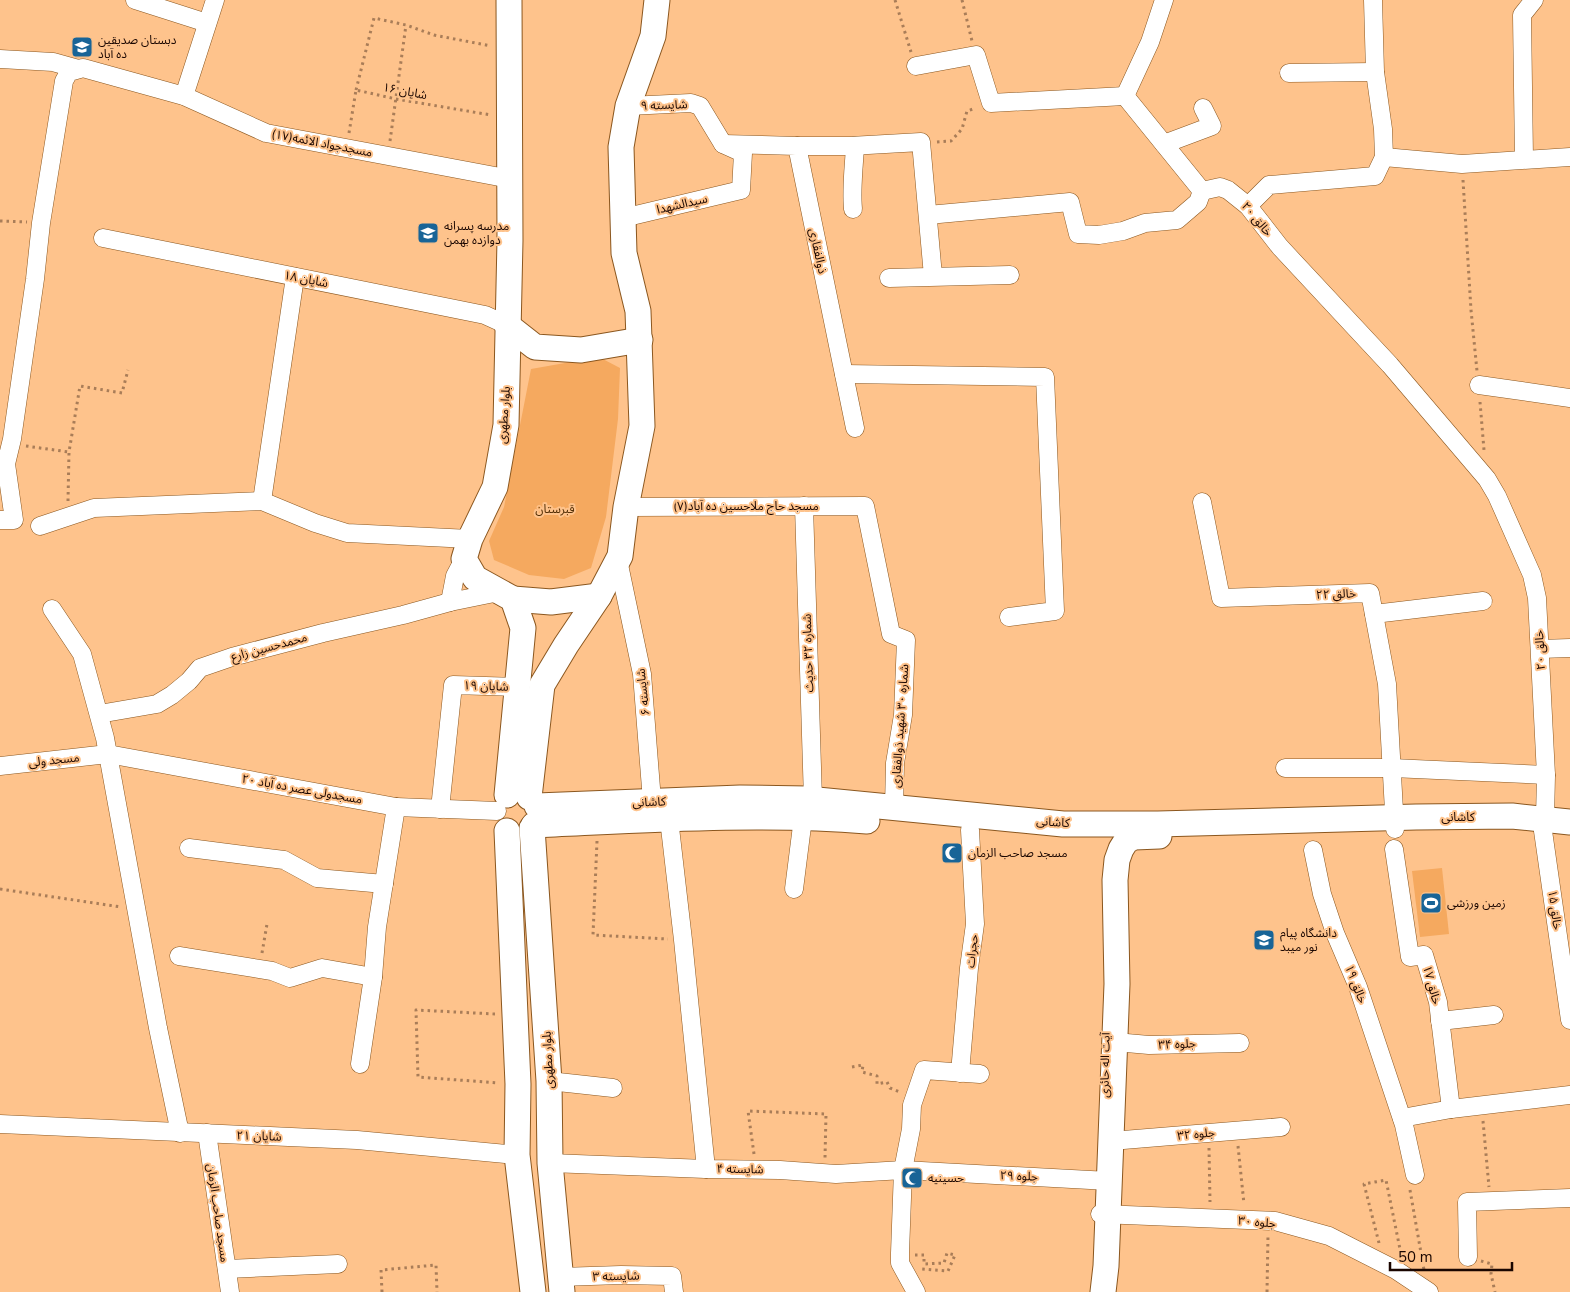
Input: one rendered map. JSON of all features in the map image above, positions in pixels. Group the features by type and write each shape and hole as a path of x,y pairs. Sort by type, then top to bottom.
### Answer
{"main road":[{"name":"بلوار مطهری","path":"467,549 495,487 506,425 510,240 509,0"},
{"name":"بلوار مطهری","path":"561,1284 550,1163 550,1081 520,813 542,685 599,596 620,556 626,507 642,426 638,311 624,253 621,148 628,106 653,36 657,0"},
{"path":"507,325 535,347 581,350 640,340"},
{"path":"467,549 475,578 506,596 551,602 599,596"},
{"name":"بلوار مطهری","path":"506,596 523,628 518,687 520,813 516,1015 518,1084 517,1156 533,1292"},
{"name":"کاشانی","path":"520,813 598,822 740,798 808,809 862,821 1104,838 1210,833 1394,832 1512,816 1570,834"},
{"name":"کاشانی","path":"808,809 894,808 1063,824 1158,824 1394,832"},
{"name":"کاشانی","path":"520,813 660,810"},
{"name":"کاشانی","path":"1544,825 1570,822"},
{"path":"1063,824 1104,838"},
{"path":"1134,837 1158,824"},
{"name":"آیت اله حائری","path":"1105,1181 1111,1141 1117,984 1115,880 1117,860 1121,849 1126,841 1134,837"},
{"name":"آیت اله حائری","path":"1103,1292 1106,1266 1104,1214 1107,988 1104,838"},
{"name":"آیت اله حائری","path":"1095,1292 1104,1214"}],"street":[{"path":"135,0 208,23"},
{"path":"184,96 215,0"},
{"path":"1125,96 1150,42 1164,0"},
{"path":"1248,206 1269,184 1375,176 1384,157 1383,129 1374,72 1373,0"},
{"path":"1524,159 1522,15 1534,0"},
{"path":"916,66 976,55 991,104 1125,96"},
{"name":"مسجدجواد الائمه(۱۷)","path":"0,59 53,62 184,96 266,133 510,179"},
{"path":"0,520 14,520 6,454 35,279 41,223 64,81 69,72 81,69"},
{"path":"1289,73 1374,72"},
{"path":"928,215 1070,202 1078,234 1123,231 1145,224 1178,220 1198,202 1202,191 1125,96"},
{"name":"شایسته ۹","path":"628,106 691,103 700,106 723,144"},
{"path":"1164,144 1212,126 1203,108"},
{"path":"723,144 855,146 921,142 933,276"},
{"name":"سیدالشهدا","path":"623,218 741,190 743,153 723,144"},
{"name":"ذوالفقاری","path":"797,146 854,428"},
{"path":"853,209 851,189 854,176 855,146"},
{"path":"1384,157 1462,164 1570,157"},
{"name":"خالق ۲۰","path":"1202,191 1220,187 1228,190 1248,206 1280,247 1390,365 1487,479 1498,496 1532,575 1537,598 1546,775 1544,825"},
{"name":"شایان ۱۸","path":"103,238 485,314 507,325"},
{"path":"889,278 1010,275"},
{"path":"262,500 295,277"},
{"path":"844,374 1045,377 1056,611 1009,617"},
{"path":"1479,385 1570,398"},
{"path":"40,526 94,508 262,500 315,523 347,533 467,549 455,576 450,602"},
{"name":"خالق ۲۲","path":"1202,502 1221,598 1370,593 1387,684 1394,832"},
{"name":"شماره ۳۲ حدیث","path":"794,889 808,809 804,506"},
{"name":"مسجد حاج ملاحسین ده آباد(۷)","path":"626,507 865,506"},
{"name":"شماره ۳۰ شهید ذوالفقاری","path":"865,506 892,634 906,640 903,715 895,763 894,808"},
{"name":"شایسته ۶","path":"618,560 642,674 660,810 683,940 706,1169"},
{"name":"محمدحسین زارع","path":"99,714 157,704 189,681 200,668 232,657 450,602 506,596"},
{"path":"1374,614 1483,601"},
{"path":"52,609 82,654 99,714 180,1133"},
{"path":"1540,649 1570,648"},
{"name":"شایان ۱۹","path":"440,809 454,685 518,687"},
{"name":"مسجدولی عصر ده آباد ۲۰","path":"108,754 396,806 520,813"},
{"name":"مسجد ولی","path":"0,766 108,754"},
{"path":"1285,768 1392,768 1546,775"},
{"path":"360,1064 373,977 377,927 396,806"},
{"name":"خالق ۱۵","path":"1544,825 1567,976 1570,1020"},
{"name":"حجرات","path":"960,1073 969,968 975,924 970,830"},
{"name":"خالق ۱۷","path":"1394,832 1410,957 1424,955 1438,1002 1451,1109"},
{"path":"189,848 284,860 318,878 384,884"},
{"name":"خالق ۱۹","path":"1312,850 1322,894 1335,933 1358,987 1403,1121 1415,1176"},
{"path":"179,956 272,971 290,978 322,968 373,977"},
{"path":"1440,1021 1494,1015"},
{"name":"جلوه ۳۴","path":"1114,1042 1148,1045 1240,1043"},
{"path":"916,1292 900,1263 903,1170 914,1098 924,1070 980,1074"},
{"path":"550,1081 613,1088"},
{"path":"1403,1121 1451,1109 1570,1095"},
{"name":"شایان ۲۱","path":"0,1124 357,1140 517,1156"},
{"name":"جلوه ۳۲","path":"1111,1141 1281,1126"},
{"name":"مسجد صاحب الزمان","path":"207,1133 230,1292"},
{"name":"شایسته ۴","path":"550,1163 756,1169 836,1174 903,1170 929,1173"},
{"name":"جلوه ۲۹","path":"929,1173 1037,1176 1105,1181"},
{"path":"1468,1257 1467,1202 1570,1198"},
{"name":"جلوه ۳۰","path":"1104,1214 1269,1221 1329,1236 1383,1263 1428,1292"},
{"path":"227,1269 338,1264"},
{"name":"شایسته ۳","path":"561,1284 621,1275 673,1284"}],"path":[{"path":"895,0 916,66"},
{"path":"962,0 976,55"},
{"path":"347,148 356,90 374,18 406,25 434,35 509,49"},
{"path":"388,156 406,25"},
{"name":"شایان ۱۶","path":"356,90 396,99 509,118"},
{"path":"921,142 951,141 962,129 967,111 991,104"},
{"path":"1462,164 1471,310 1487,479"},
{"path":"0,221 41,223"},
{"path":"68,516 69,452 80,386 122,393 128,370"},
{"path":"6,454 69,452"},
{"path":"598,822 593,935 683,940"},
{"path":"0,889 136,909"},
{"path":"259,969 267,924"},
{"path":"516,1015 416,1010 418,1077 518,1084"},
{"path":"852,1067 862,1065 862,1072 877,1076 877,1084 887,1082 890,1088 914,1098"},
{"path":"1482,1105 1490,1202"},
{"path":"756,1169 748,1111 826,1114 824,1173"},
{"path":"1237,1130 1245,1220"},
{"path":"1209,1132 1210,1218"},
{"path":"1415,1176 1408,1180 1428,1292"},
{"path":"1383,1263 1364,1184 1386,1180 1405,1276"},
{"path":"1267,1292 1269,1221"},
{"path":"900,1253 924,1256 924,1264 944,1263 947,1252 955,1255 948,1271 918,1269"},
{"path":"1468,1257 1492,1264 1491,1274 1495,1292"},
{"path":"382,1292 381,1270 436,1266 437,1292"}],"green space":[{"name":"قبرستان","path":"599,357 620,368 618,419 606,517 591,568 564,579 529,575 494,560 489,541 504,507 531,369"},
{"name":"زمین ورزشی","path":"1442,868 1449,934 1420,937 1412,871"}],"place":[{"name":"دبستان صدیقین ده آباد","path":"82,47"},
{"name":"مدرسه پسرانه دوازده بهمن","path":"428,233"},
{"name":"مسجد صاحب الزمان","path":"952,853"},
{"name":"زمین ورزشی","path":"1431,903"},
{"name":"دانشگاه پیام نور میبد","path":"1264,940"},
{"name":"حسینیه","path":"912,1178"}]}
